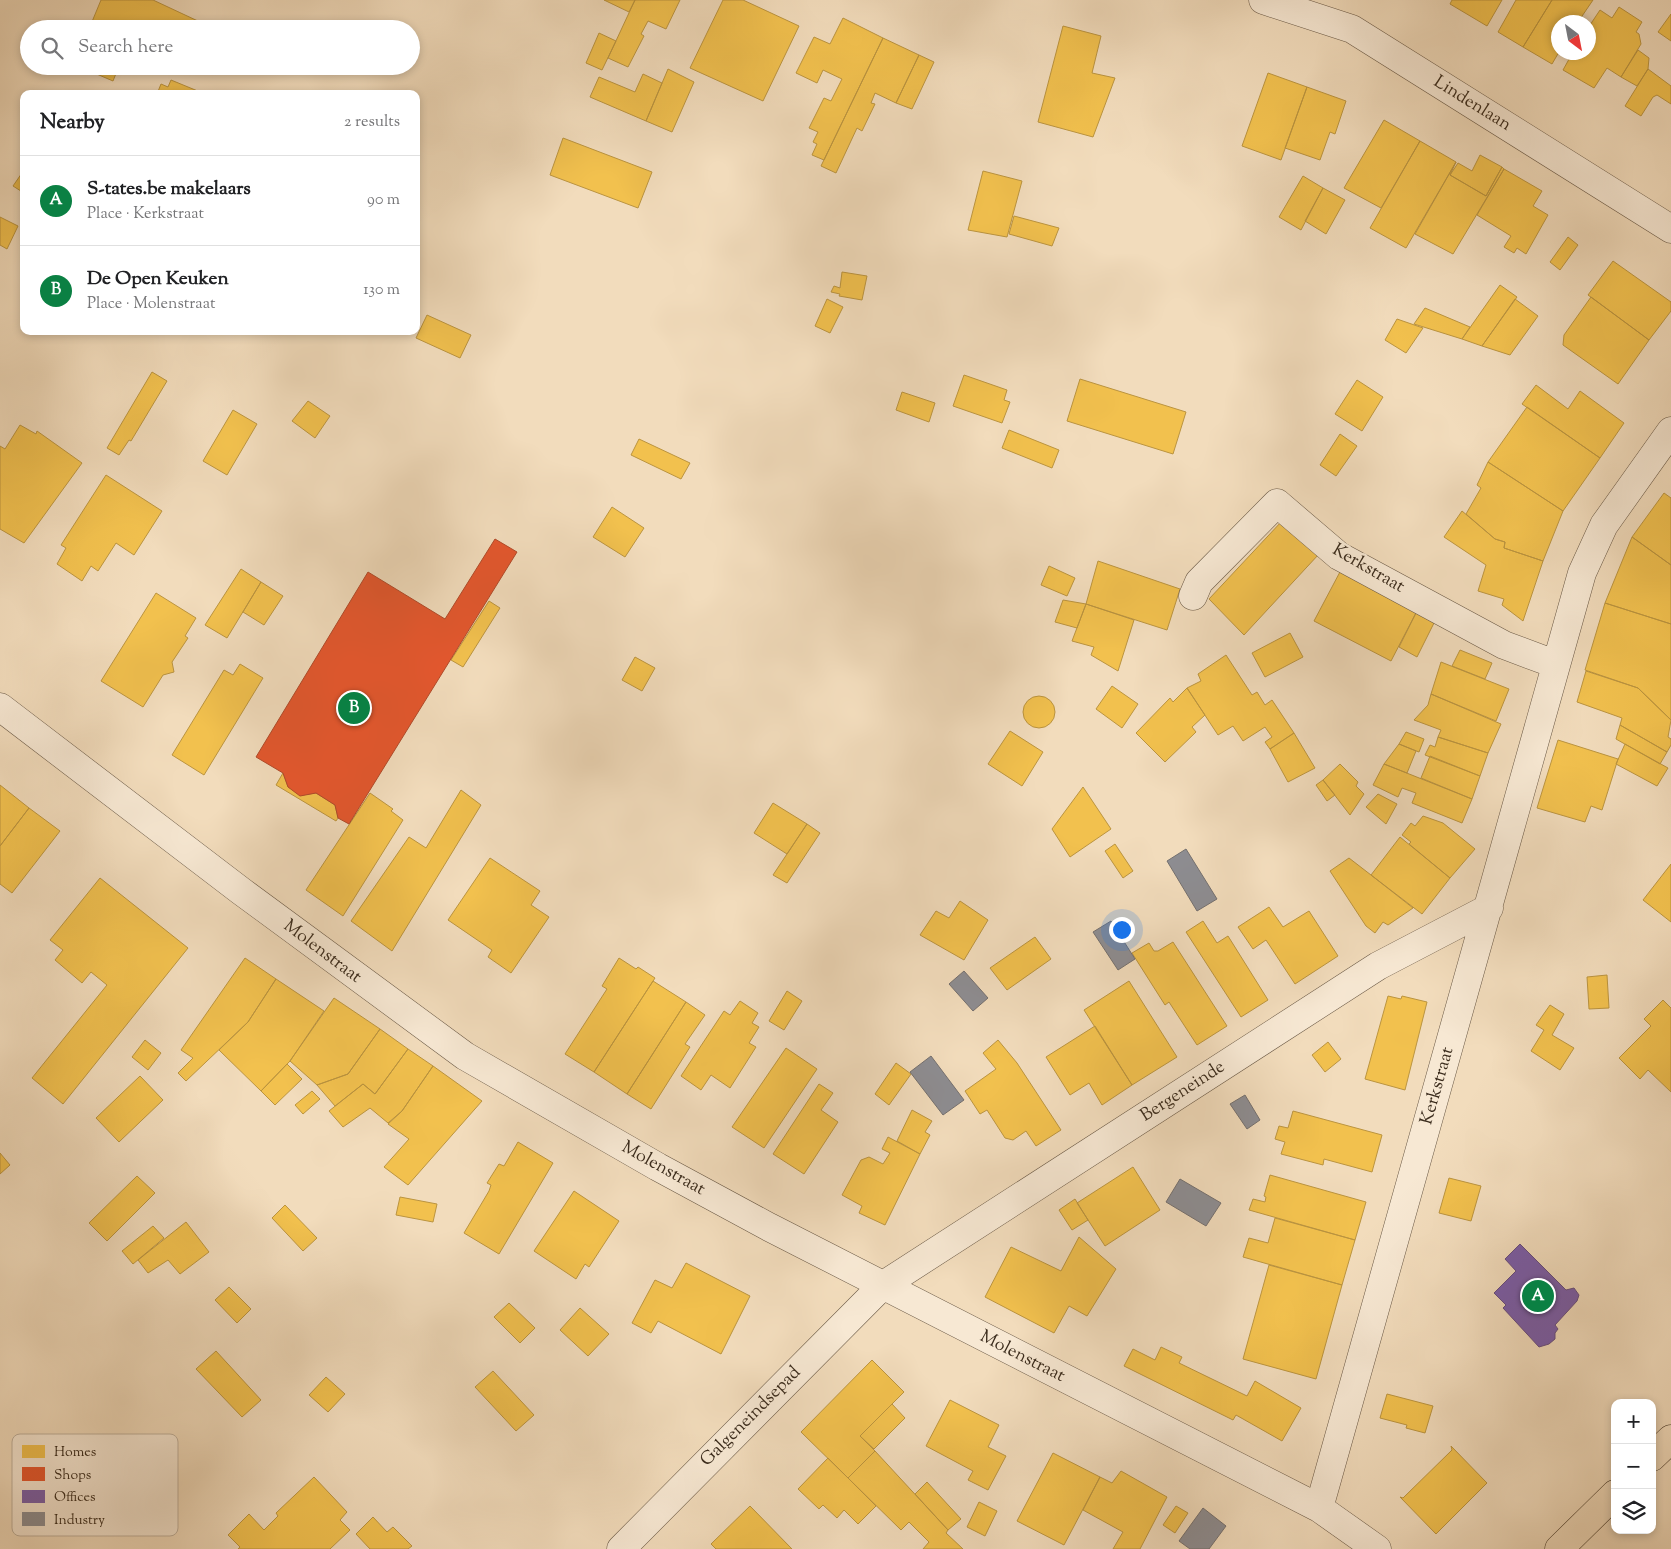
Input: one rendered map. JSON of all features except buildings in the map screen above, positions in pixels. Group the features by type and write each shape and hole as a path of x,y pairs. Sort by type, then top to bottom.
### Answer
{"main road":[{"path":"1656,1453 1671,1439"},
{"path":"1559,1549 1611,1498"}],"street":[{"name":"Lindenlaan","path":"1263,0 1352,28 1671,230"},
{"name":"Kerkstraat","path":"1319,1508 1582,573 1604,525 1671,431"},
{"name":"Kerkstraat","path":"1193,596 1199,582 1277,503 1339,556 1504,645 1555,664"},
{"name":"Molenstraat","path":"0,707 241,891 465,1056 658,1168 882,1286 1319,1508 1377,1549"},
{"name":"Bergeneinde","path":"882,1286 1378,966 1489,908"},
{"name":"Galgeneindsepad","path":"621,1549 882,1286"}],"place":[{"name":"De Open Keuken","path":"354,708"},
{"name":"S-tates.be makelaars","path":"1538,1296"}]}
